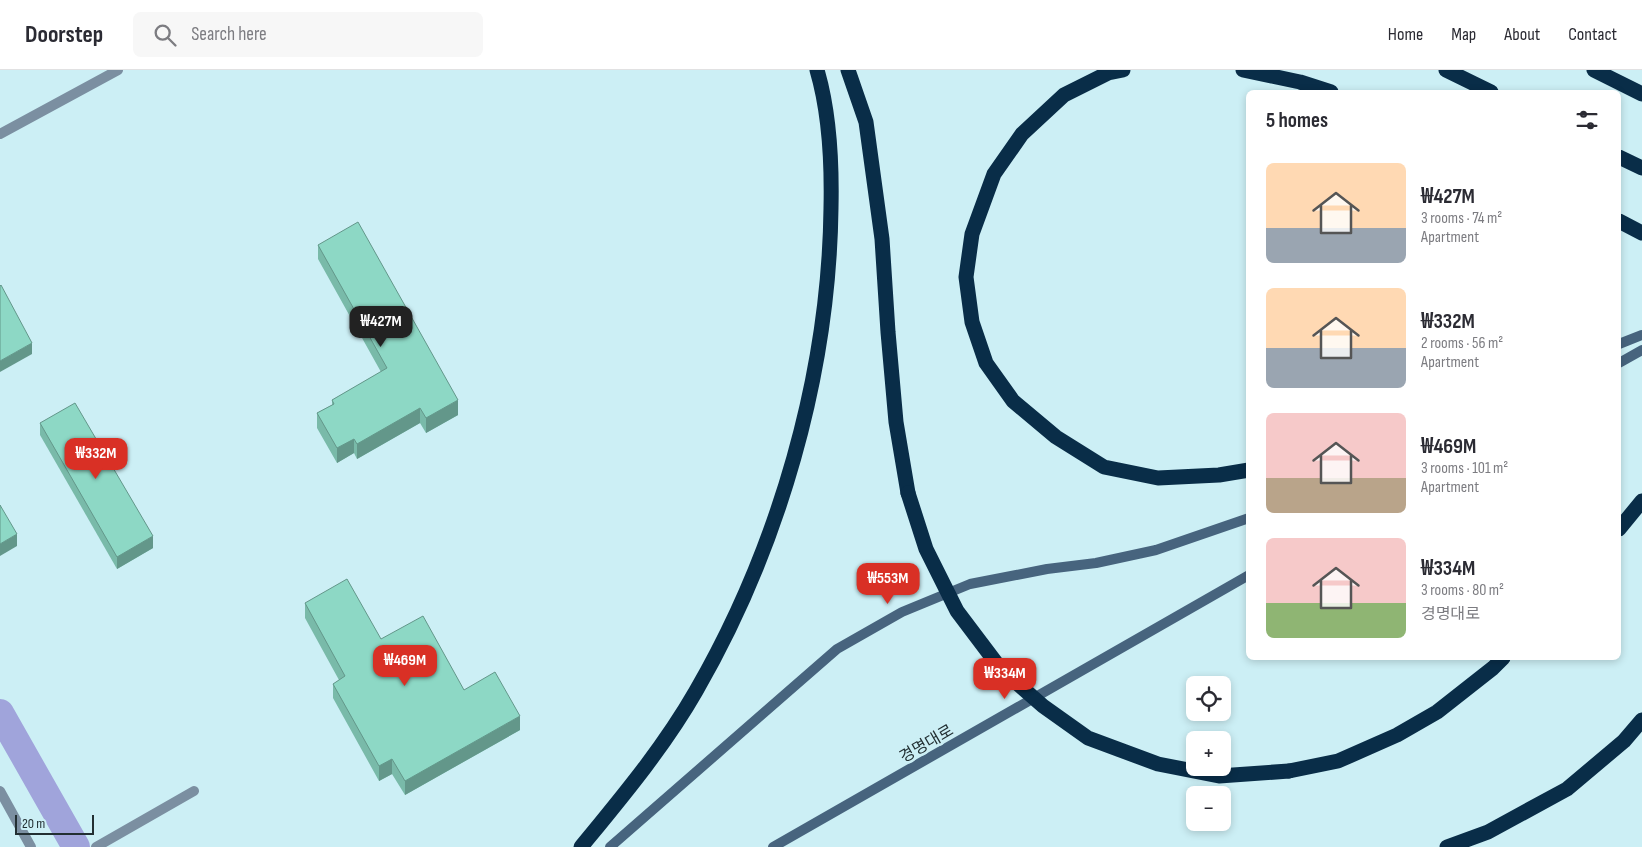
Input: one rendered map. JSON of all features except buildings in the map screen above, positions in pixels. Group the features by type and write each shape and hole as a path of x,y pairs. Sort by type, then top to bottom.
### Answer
{"highway":[{"path":"581,847 650,762 696,691 732,623 762,556 787,482 808,404 831,255 832,170 823,89 817,70"},
{"path":"848,70 866,122 882,239 896,422 908,493 926,549 957,611 1000,668 1043,706 1088,738 1158,764 1219,776 1289,772 1338,761 1397,734 1437,712 1501,660"},
{"path":"1123,70 1108,73 1064,95 1022,134 994,174 972,234 966,277 972,322 986,363 1013,401 1056,437 1104,467 1158,478 1219,475 1246,470"},
{"path":"1243,70 1300,82 1325,90"},
{"path":"1446,70 1487,90"},
{"path":"1594,70 1642,94"},
{"path":"1621,158 1642,168"},
{"path":"1621,223 1642,233"},
{"path":"1621,527 1642,501"},
{"path":"1447,847 1488,832 1567,789 1624,742 1642,720"}],"street":[{"path":"0,134 118,70"},
{"path":"1621,343 1642,335"},
{"path":"1621,362 1642,350"},
{"path":"610,847 837,649 902,612 970,584 1047,569 1096,563 1156,550 1246,519"},
{"name":"경명대로","path":"773,847 1246,577"},
{"path":"0,791 31,847"},
{"path":"96,847 194,791"}],"waterway":[{"path":"0,713 76,847"}]}
